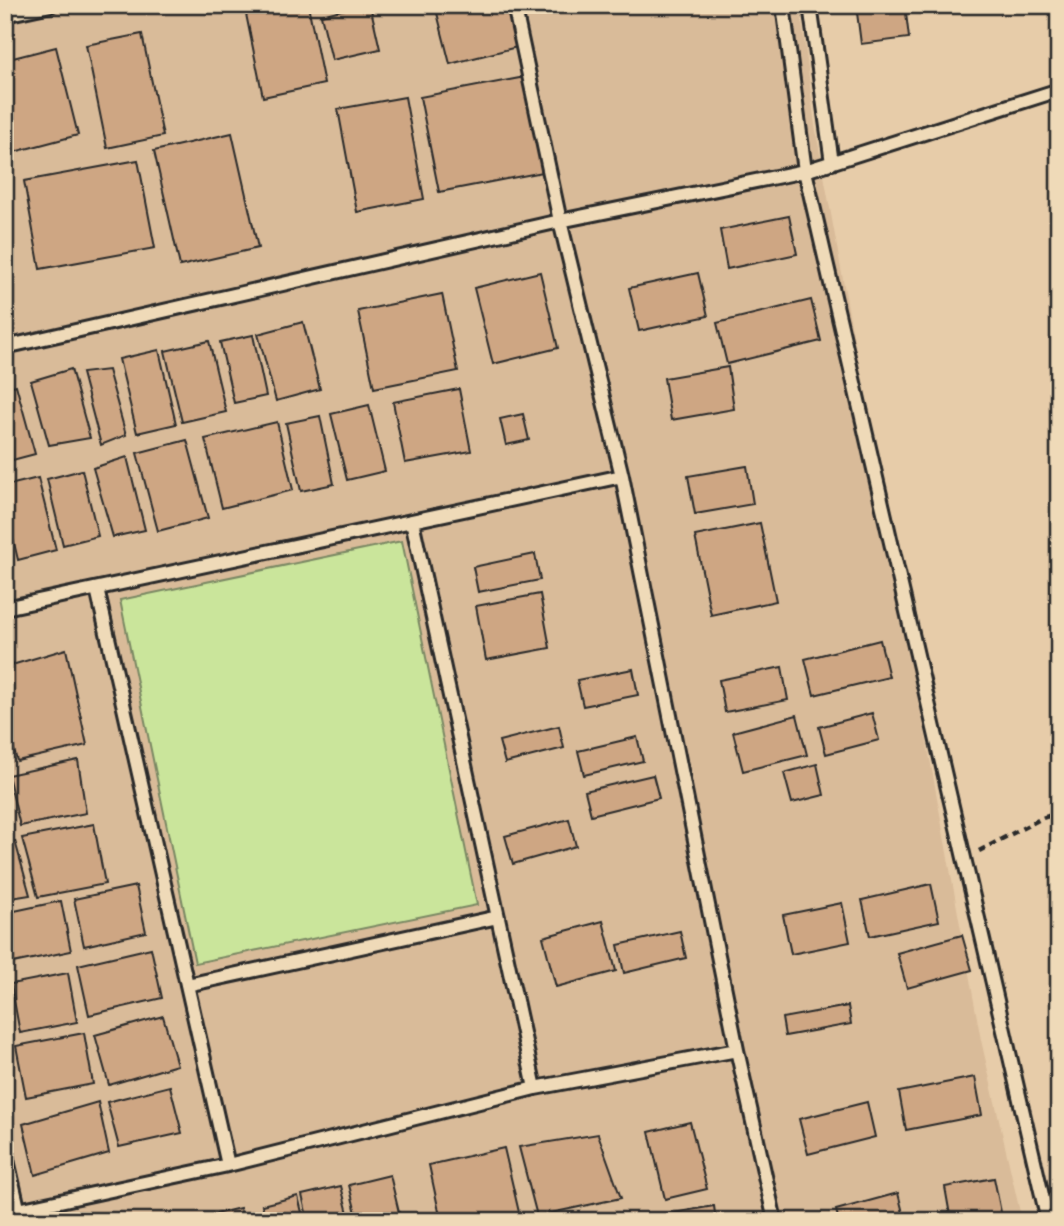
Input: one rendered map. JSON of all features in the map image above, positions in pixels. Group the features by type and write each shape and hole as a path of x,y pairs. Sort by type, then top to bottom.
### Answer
{"lane":[{"path":"5,15 51,5"},
{"path":"513,5 560,221 622,477 737,1050 775,1221"},
{"path":"783,5 805,171 962,859 1048,1221"},
{"path":"810,5 832,163"},
{"path":"5,347 560,221 805,171 1059,90"},
{"path":"5,608 622,477"},
{"path":"412,522 534,1088"},
{"path":"97,589 228,1165"},
{"path":"187,985 498,917"},
{"path":"5,1151 20,1215 534,1088 737,1050"}],"path":[{"path":"962,859 1042,818 1059,813"}],"shaded area":[{"path":"5,5 800,5 815,126 981,1040 1022,1221 5,1221"}],"green space":[{"path":"402,541 477,905 195,963 120,600"}],"building":[{"path":"289,5 308,5 324,84 263,97 246,14"},
{"path":"370,5 380,49 332,60 321,15"},
{"path":"435,5 510,5 521,46 450,64"},
{"path":"856,5 905,5 909,38 861,44"},
{"path":"142,34 163,136 107,148 86,45"},
{"path":"56,47 78,135 14,152 5,119 5,60"},
{"path":"525,77 543,172 439,192 420,97"},
{"path":"405,97 424,199 357,212 338,109"},
{"path":"232,133 258,248 180,266 154,151"},
{"path":"138,160 155,248 40,269 24,181"},
{"path":"789,216 797,254 727,269 720,230"},
{"path":"540,272 558,348 493,364 474,288"},
{"path":"698,273 708,316 639,331 629,288"},
{"path":"442,294 458,371 374,388 358,311"},
{"path":"811,300 821,341 727,364 717,323"},
{"path":"303,322 320,389 276,401 258,334"},
{"path":"253,335 266,396 234,403 220,342"},
{"path":"209,341 226,412 182,422 165,351"},
{"path":"159,350 176,424 137,433 119,359"},
{"path":"728,367 734,409 671,420 664,378"},
{"path":"71,369 90,438 49,445 31,381"},
{"path":"108,370 126,435 101,445 82,373"},
{"path":"16,385 35,454 5,462 5,388"},
{"path":"459,389 471,451 405,463 393,402"},
{"path":"369,405 385,471 347,480 331,414"},
{"path":"523,414 529,440 506,445 500,419"},
{"path":"320,416 334,484 301,491 286,423"},
{"path":"277,422 293,490 222,508 205,439"},
{"path":"187,440 208,518 158,531 137,453"},
{"path":"127,457 145,530 113,537 93,468"},
{"path":"747,466 753,504 695,514 688,476"},
{"path":"82,470 98,536 63,545 47,479"},
{"path":"38,478 56,550 18,560 5,505 5,486"},
{"path":"760,523 776,601 711,615 695,536"},
{"path":"535,554 540,580 478,592 473,567"},
{"path":"540,594 550,648 486,660 476,606"},
{"path":"880,640 889,677 814,695 805,659"},
{"path":"66,649 87,745 17,761 5,717 5,667"},
{"path":"782,667 788,700 725,712 719,680"},
{"path":"633,669 638,695 583,706 577,680"},
{"path":"872,713 879,740 826,754 819,727"},
{"path":"797,715 807,755 743,771 733,732"},
{"path":"559,726 564,748 505,763 499,741"},
{"path":"637,737 643,761 584,775 578,751"},
{"path":"78,760 86,813 20,826 8,775"},
{"path":"817,764 824,795 792,803 784,773"},
{"path":"653,775 659,798 591,815 585,791"},
{"path":"569,819 576,846 513,864 505,836"},
{"path":"94,824 105,884 38,897 22,838"},
{"path":"15,841 30,895 5,899 5,843"},
{"path":"931,884 939,921 870,936 862,900"},
{"path":"136,886 146,932 84,946 74,899"},
{"path":"61,901 71,951 13,963 5,913"},
{"path":"842,903 850,942 791,954 783,915"},
{"path":"603,921 616,971 556,987 543,937"},
{"path":"680,931 686,958 624,973 618,945"},
{"path":"962,935 972,970 907,988 897,953"},
{"path":"151,948 162,998 89,1015 78,965"},
{"path":"68,973 77,1022 20,1033 11,984"},
{"path":"848,1006 851,1024 785,1036 782,1018"},
{"path":"163,1016 177,1065 109,1085 95,1035"},
{"path":"84,1033 93,1084 26,1097 16,1046"},
{"path":"975,1077 982,1115 906,1130 899,1092"},
{"path":"170,1086 182,1133 119,1147 107,1102"},
{"path":"98,1102 109,1153 35,1175 23,1124"},
{"path":"867,1102 875,1137 808,1154 799,1119"},
{"path":"690,1122 707,1189 665,1199 649,1132"},
{"path":"598,1134 621,1198 537,1216 519,1147"},
{"path":"504,1148 521,1221 441,1221 429,1165"},
{"path":"390,1175 401,1221 358,1221 349,1185"},
{"path":"994,1178 1002,1217 983,1221 951,1221 945,1187"},
{"path":"341,1186 350,1221 308,1221 302,1195"},
{"path":"898,1193 905,1221 839,1221 836,1210"},
{"path":"298,1196 304,1221 266,1221 262,1205"},
{"path":"714,1206 716,1221 644,1221 644,1218"},
{"path":"240,1208 243,1221 204,1221 203,1217"}]}
